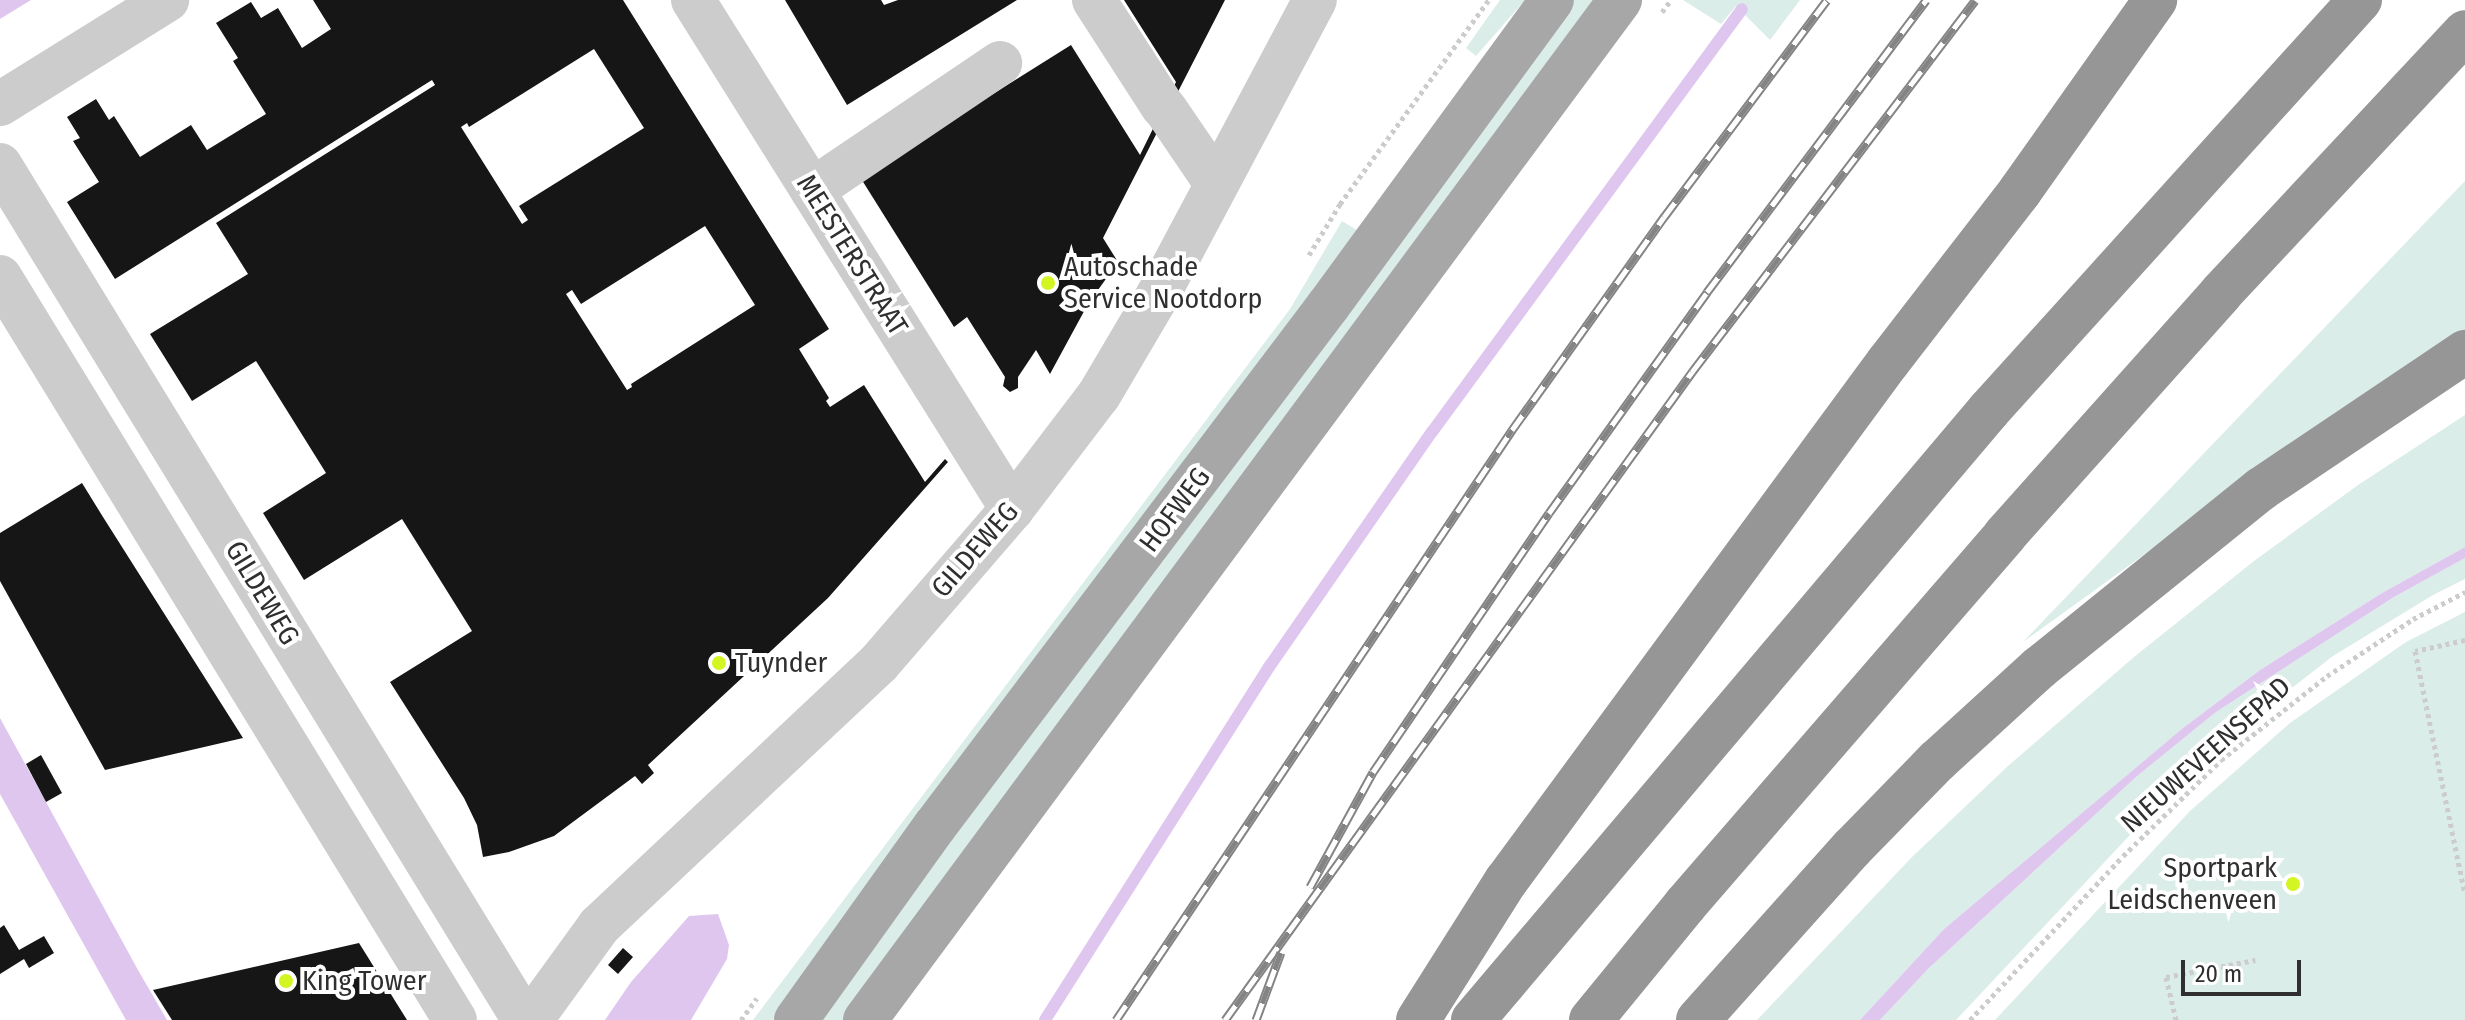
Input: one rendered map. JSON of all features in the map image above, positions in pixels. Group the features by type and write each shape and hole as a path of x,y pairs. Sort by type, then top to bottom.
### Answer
{"highway":[{"path":"1418,1020 1506,881 1888,362 2020,191 2155,0"},
{"path":"1473,1020 1989,410 2360,0"},
{"path":"1591,1020 1685,905 2005,535 2221,293 2465,32"},
{"path":"1698,1020 1852,848 1937,761 2039,668 2261,489 2465,352"}],"main road":[{"name":"HOFWEG","path":"796,1020 935,826 1338,293 1552,0"},
{"name":"HOFWEG","path":"865,1020 1620,0"}],"street":[{"path":"0,104 167,0"},
{"name":"MEESTERSTRAAT","path":"693,0 1012,509"},
{"path":"1094,0 1215,182"},
{"name":"GILDEWEG","path":"531,1020 599,926 879,663 1012,509 1099,395 1158,295 1215,182 1315,0"},
{"path":"812,190 1000,63"},
{"name":"GILDEWEG","path":"0,165 524,1020"},
{"name":"GILDEWEG","path":"0,277 455,1020"}],"path":[{"name":"NIEUWEVEENSEPAD","path":"1970,1020 2123,856 2221,760 2327,676 2413,619 2465,592"},
{"path":"2465,640 2415,651 2465,894"},
{"path":"2176,1020 2166,977 2255,960"}],"shaded area":[{"path":"0,0 31,0 0,19"},
{"path":"1500,0 1525,0 1476,56 1466,48"},
{"path":"1570,0 1605,0 843,1020 807,1020"},
{"path":"1683,0 1800,0 1770,40 1736,6 1721,24"},
{"path":"2465,181 2465,330 2419,356 2023,642"},
{"path":"1342,221 1357,230 773,1020 753,1020 1290,309"},
{"path":"2465,415 2465,547 2382,593 2260,670 2183,728 1944,929 1860,1020 1757,1020 1912,857 2008,766 2134,657 2254,561 2358,485"},
{"path":"2465,547 2465,558 2394,597 2216,712 2136,777 1928,969 1880,1020 1860,1020 1944,929 2183,728 2260,670 2382,593"},
{"path":"2465,558 2465,579 2333,656 2253,718 2161,802 1956,1020 1880,1020 1928,969 2136,777 2216,712 2394,597"},
{"name":"Sportpark Leidschenveen","path":"2465,612 2465,1020 1995,1020 2190,811 2290,723 2406,642"},
{"path":"0,718 167,1020 126,1020 0,794"},
{"path":"718,914 729,945 727,959 691,1020 605,1020 631,982 689,916"}],"building":[{"path":"313,0 623,0 829,329 799,349 829,398 826,401 830,407 864,385 925,482 945,459 948,462 828,598 648,765 654,773 642,784 635,776 554,836 509,852 483,857 477,825 464,798 390,682 472,631 402,519 304,580 263,513 326,473 256,361 192,401 150,334 248,274 216,223 435,85 432,80 115,279 67,202 99,182 73,141 80,138 67,117 96,99 109,120 114,116 140,157 191,125 207,150 266,114 233,61 238,58 216,23 251,2 261,18 278,8 302,48 331,29","holes":["594,49 644,128 519,206 528,220 522,224 461,127 467,123 469,127","705,226 755,305 631,384 632,387 627,390 566,294 572,290 581,304"]},
{"path":"785,0 881,0 884,5 898,0 1017,0 847,105"},
{"path":"1124,0 1225,0 1103,238 1118,262 1088,304 1050,374 1036,350 1018,377 1018,388 1010,392 1003,386 1005,377 967,317 954,327 860,177 1071,45 1140,155 1176,82"},
{"path":"82,483 243,738 105,770 0,581 0,533"},
{"path":"41,755 62,793 46,802 26,764"},
{"path":"4,925 19,950 44,936 54,953 29,968 24,959 0,974 0,928"},
{"name":"King Tower","path":"359,943 407,1020 172,1020 153,990"},
{"path":"623,948 633,957 618,974 608,965"}],"waterway":[{"path":"1045,1020 1269,667 1432,432 1742,9"}],"railway":[{"path":"1116,1020 1512,430 1664,217 1827,0"},
{"path":"1310,887 1373,772 1549,513 1707,292 1926,0"},
{"path":"1225,1020 1692,372 1975,0"},
{"path":"1256,1020 1281,952"}],"place":[{"name":"Autoschade Service Nootdorp","path":"1048,283"},
{"name":"Tuynder","path":"719,663"},
{"name":"Sportpark Leidschenveen","path":"2293,884"},
{"name":"King Tower","path":"286,981"}]}
